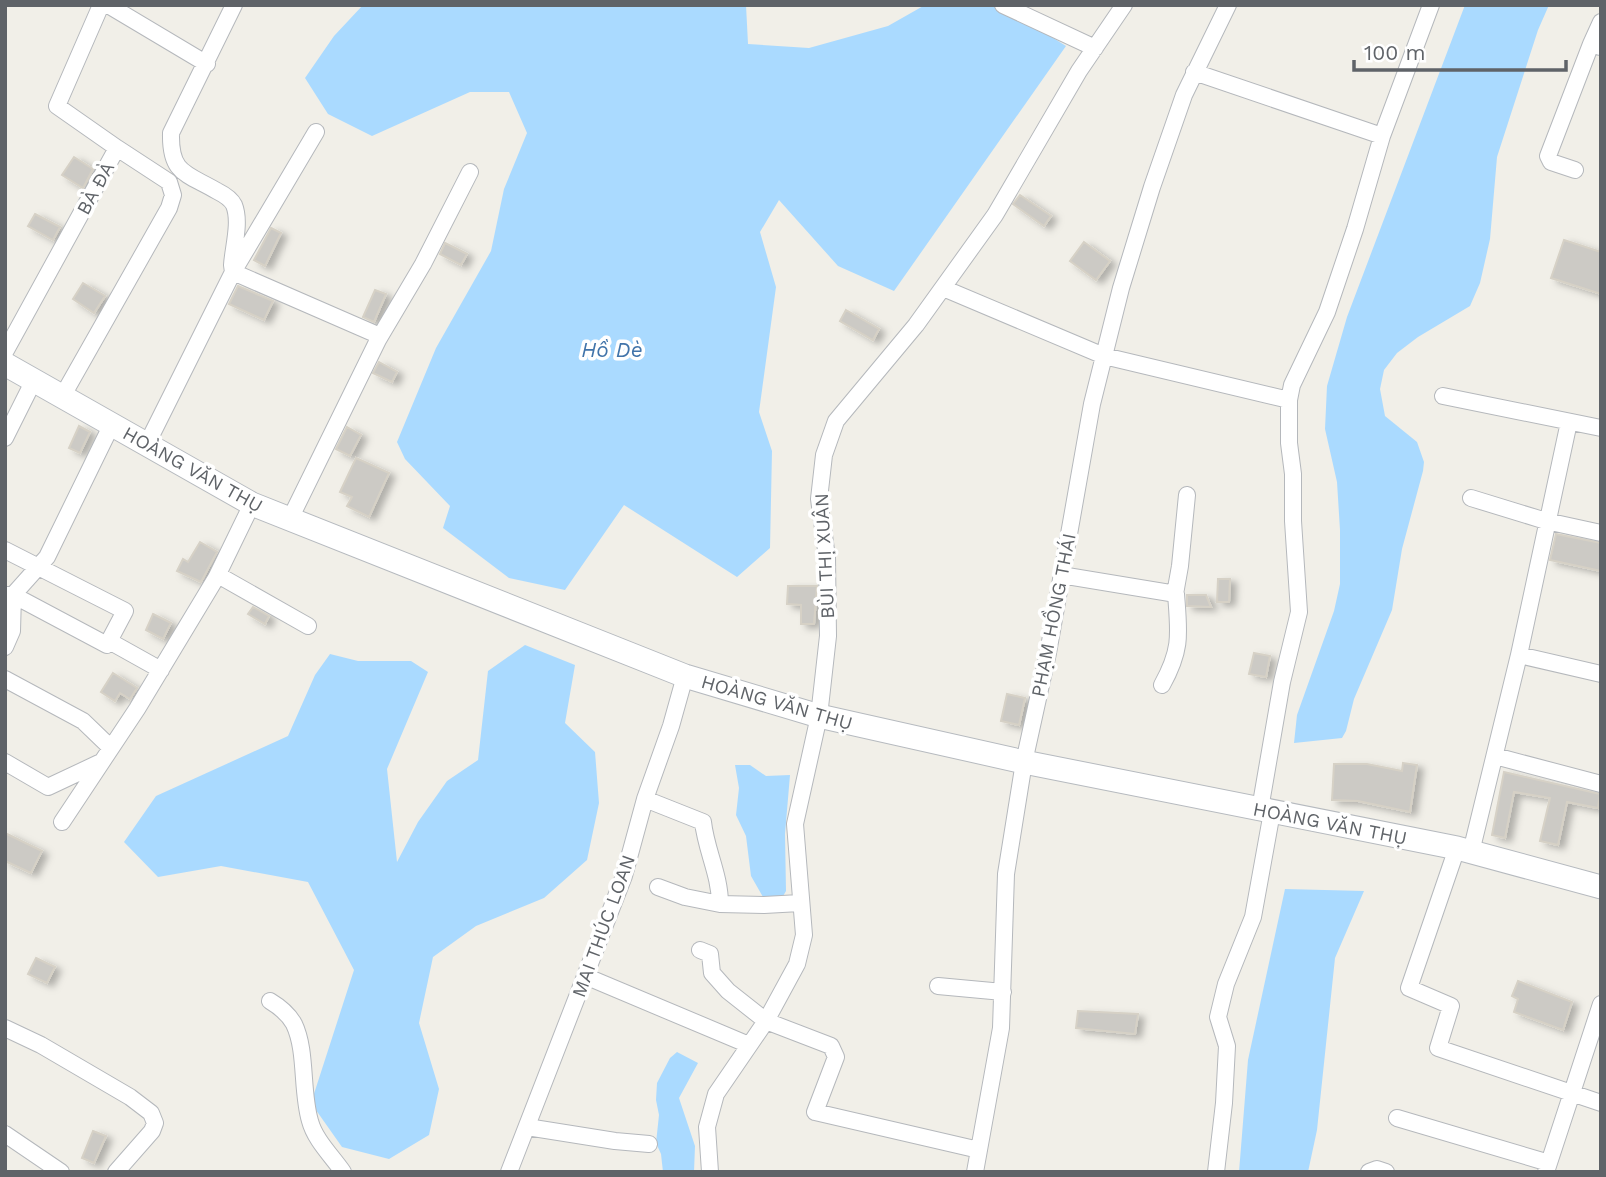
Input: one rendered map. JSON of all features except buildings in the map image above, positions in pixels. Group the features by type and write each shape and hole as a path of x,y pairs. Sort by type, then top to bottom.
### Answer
{"main road":[{"name":"HOÀNG VĂN THỤ","path":"5,364 252,504 685,676 819,716 1024,762 1464,850 1601,887"}],"street":[{"name":"BÀ ĐÀ","path":"5,352 117,148 57,106 101,5"},
{"path":"108,5 206,64"},
{"path":"62,397 169,208 173,189 170,173 171,133 234,5"},
{"path":"1003,5 1095,48"},
{"name":"BÙI THỊ XUÂN","path":"710,1172 707,1127 716,1094 766,1021 797,964 804,934 795,824 819,716 828,636 827,558 819,499 824,455 836,421 916,325 995,215 1095,48 1124,5"},
{"name":"PHẠM HỒNG THÁI","path":"975,1172 1001,1028 1006,874 1024,762 1048,653 1092,404 1121,288 1152,187 1194,72 1228,5"},
{"path":"1216,1172 1227,1046 1218,1017 1226,984 1253,917 1282,682 1299,612 1289,400 1292,385 1327,312 1382,136 1431,5"},
{"path":"1575,170 1550,162 1548,156 1596,45 1601,22"},
{"path":"1194,72 1382,136"},
{"path":"147,444 233,272 316,132"},
{"path":"117,148 225,195 234,204 236,218 233,272"},
{"path":"290,519 380,336 423,264 470,172"},
{"path":"233,272 380,336"},
{"path":"943,288 1104,356 1289,400"},
{"path":"5,438 34,380"},
{"path":"1443,396 1601,428"},
{"path":"1569,422 1495,756 1464,850 1409,988 1451,1006 1438,1048 1601,1103"},
{"path":"9,595 47,557 112,425"},
{"path":"1162,685 1175,663 1179,633 1175,594 1187,495"},
{"path":"1471,498 1546,521 1601,533"},
{"path":"62,822 161,670 218,575 252,504"},
{"path":"5,550 125,611 108,643"},
{"path":"218,575 308,626"},
{"path":"1061,575 1175,594"},
{"path":"9,595 161,670"},
{"path":"5,647 12,631 9,595"},
{"path":"1519,655 1601,674"},
{"name":"MAI THÚC LOAN","path":"509,1172 624,876 645,799 671,726 685,676"},
{"path":"5,679 83,721 111,748"},
{"path":"1495,756 1601,784"},
{"path":"5,762 48,787 102,762"},
{"path":"645,799 702,822 705,842 716,868 720,904"},
{"path":"658,887 685,897 720,904 800,903"},
{"path":"700,950 710,954 712,973 728,991 766,1021 831,1046 836,1057 815,1112 979,1150"},
{"path":"585,976 749,1045"},
{"path":"938,986 1003,992"},
{"path":"270,1001 285,1011 295,1027 303,1094 310,1122 314,1133 343,1172"},
{"path":"1397,1118 1547,1167 1601,1004"},
{"path":"5,1028 41,1045 130,1097 151,1113 155,1123 152,1131 116,1172"},
{"path":"527,1127 649,1144"},
{"path":"5,1134 61,1172"},
{"path":"1369,1172 1377,1169 1386,1172"}],"water":[{"name":"Hồ Dè","path":"363,5 746,5 748,44 809,48 888,26 925,5 976,5 1005,8 1066,46 894,291 838,266 779,200 760,232 776,287 759,412 772,451 770,548 737,577 624,505 565,590 509,578 443,528 450,506 405,459 397,442 436,348 491,251 504,189 527,133 509,92 470,92 372,136 328,114 305,78 334,36"},
{"path":"1465,5 1549,5 1538,30 1497,157 1490,239 1480,283 1470,306 1418,337 1397,353 1384,370 1380,389 1385,416 1417,442 1424,462 1402,549 1392,610 1354,699 1342,738 1294,743 1297,715 1334,611 1340,584 1337,482 1325,429 1327,386 1347,317"},
{"path":"525,645 575,665 565,723 595,752 599,803 587,860 544,898 476,926 433,957 419,1023 439,1089 429,1135 389,1159 342,1147 311,1103 354,970 308,882 221,866 158,877 124,842 156,796 288,736 315,675 330,654 358,661 411,661 428,672 387,769 397,862 418,822 447,781 478,760 488,671"},
{"path":"735,765 750,765 766,776 790,775 785,834 786,891 782,898 763,897 751,876 746,836 736,815 739,788"},
{"path":"1285,889 1364,891 1335,958 1317,1130 1308,1172 1239,1172 1248,1060"},
{"path":"677,1052 698,1063 679,1098 695,1146 694,1172 663,1172 661,1154 656,1143 659,1115 657,1083 670,1058"}]}
